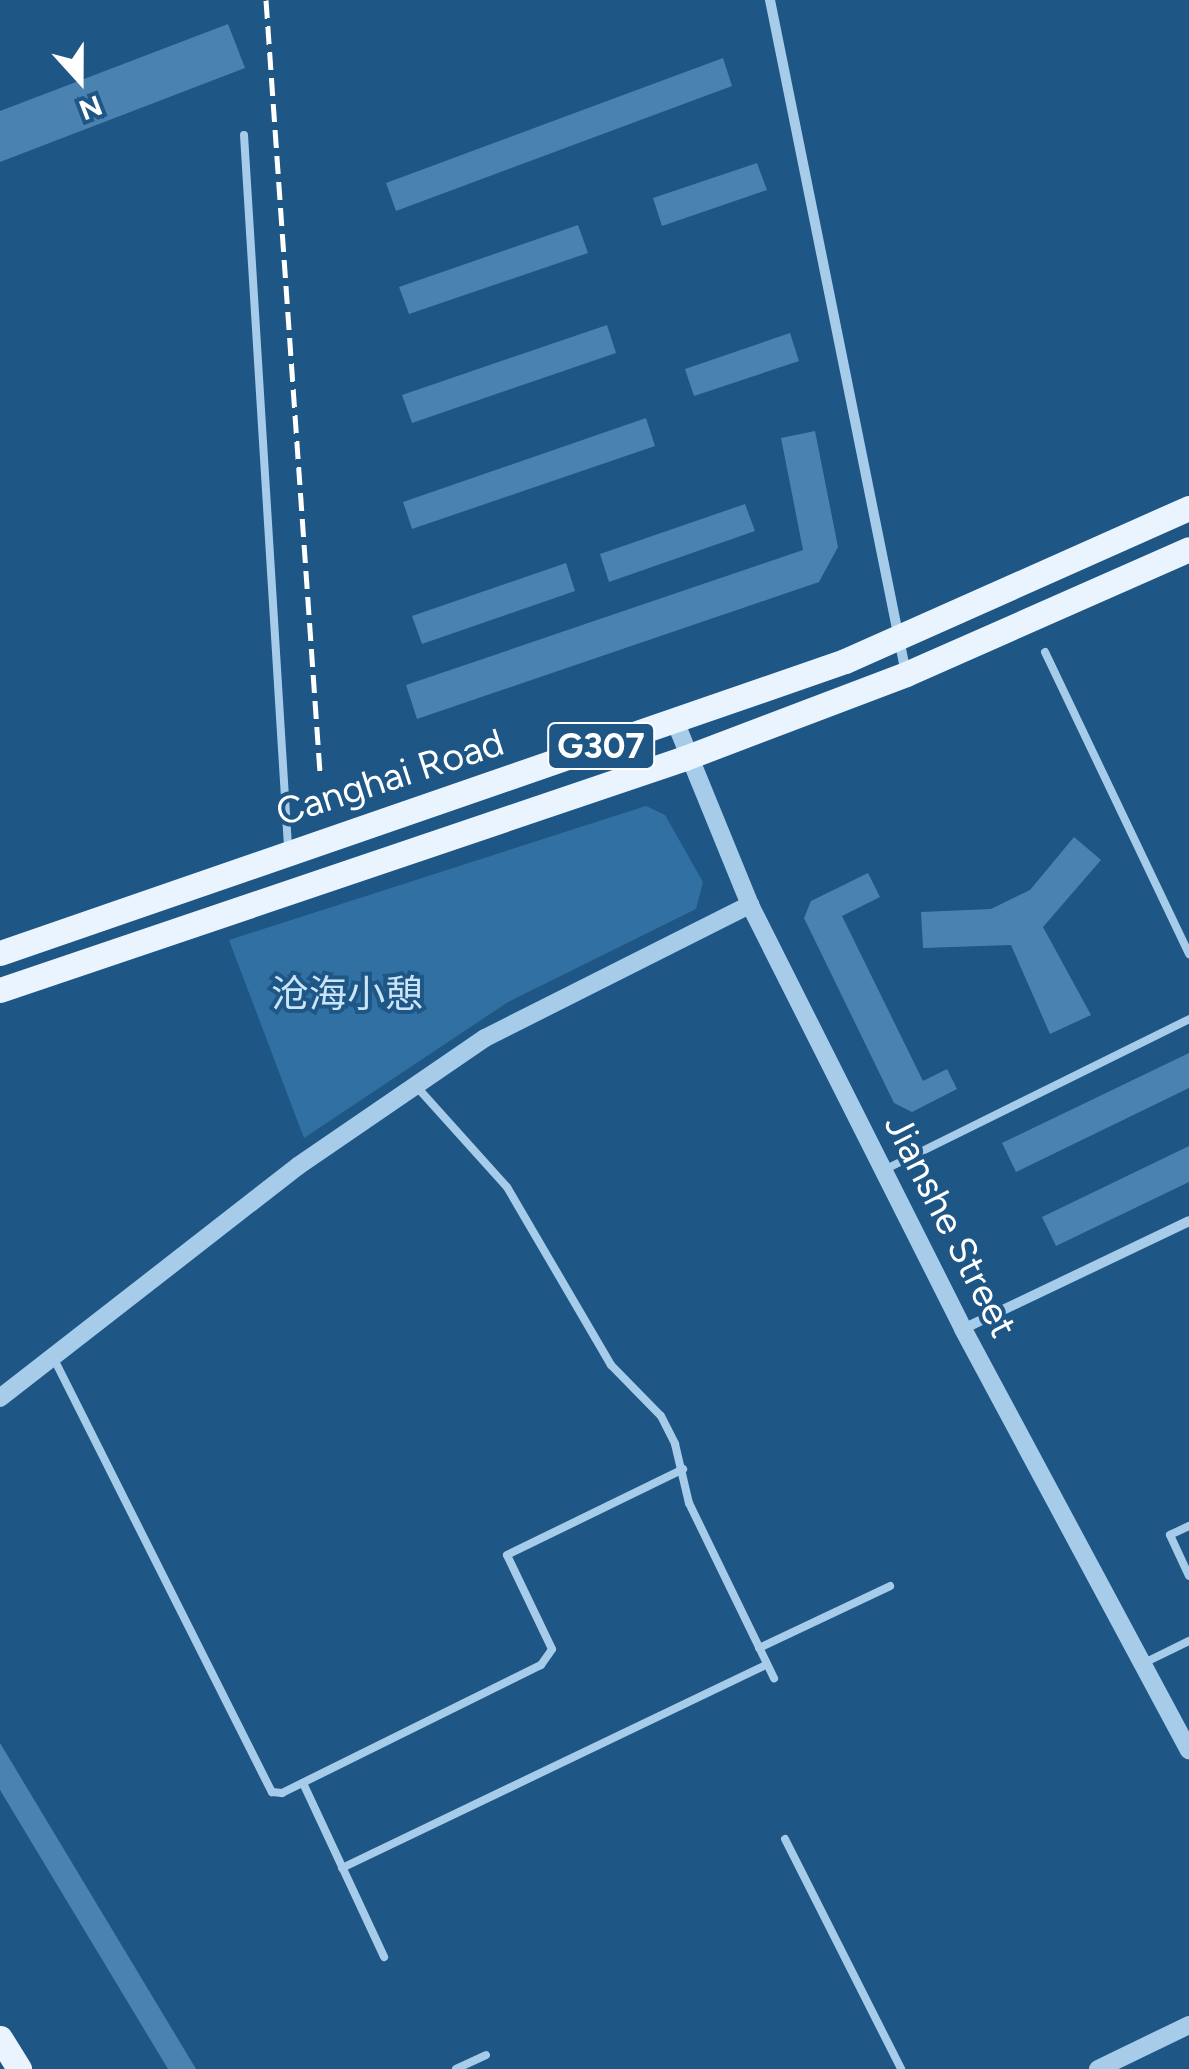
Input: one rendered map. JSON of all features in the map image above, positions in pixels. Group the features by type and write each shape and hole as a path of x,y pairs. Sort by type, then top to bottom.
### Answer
{"main road":[{"name":"Canghai Road","path":"0,953 898,640 1189,508"},
{"name":"Canghai Road","path":"0,990 686,758 906,674 1189,549"},
{"path":"0,2038 19,2069"}],"street":[{"path":"770,0 906,674"},
{"name":"Jianshe Street","path":"674,721 686,758 750,905 886,1169 963,1329 1146,1662 1189,1750"},
{"path":"0,1398 298,1166 414,1084 484,1038 750,905"},
{"path":"963,1329 1189,1221"},
{"path":"1098,2069 1189,2024"}],"lane":[{"path":"244,135 288,851"},
{"path":"1045,652 1189,954"},
{"path":"886,1169 1189,1019"},
{"path":"414,1084 507,1187 611,1365 661,1416 683,1469 689,1503 774,1678"},
{"path":"54,1359 266,1788 282,1794 553,1656 507,1555 683,1469"},
{"path":"1189,1526 1170,1535 1189,1576"},
{"path":"759,1648 890,1586"},
{"path":"1146,1662 1189,1641"},
{"path":"342,1868 767,1664"},
{"path":"302,1784 384,1956"},
{"path":"786,1839 901,2069"},
{"path":"456,2069 486,2056"}],"green space":[{"name":"沧海小憩","path":"646,806 665,815 703,882 696,909 508,1002 304,1138 229,940"}],"building":[{"path":"228,24 245,68 0,162 0,111"},
{"path":"723,58 732,86 396,211 386,183"},
{"path":"757,163 767,190 662,226 653,198"},
{"path":"578,225 588,253 409,314 399,287"},
{"path":"607,325 616,353 412,423 402,395"},
{"path":"790,333 799,361 694,396 685,369"},
{"path":"646,418 655,446 412,529 403,502"},
{"path":"815,431 838,547 819,582 417,719 406,685 803,550 781,438"},
{"path":"745,504 755,531 609,582 600,554"},
{"path":"566,563 575,591 422,644 412,616"},
{"path":"1074,837 1101,860 1043,927 1091,1015 1050,1034 1011,945 923,948 921,912 991,909 1030,890"},
{"path":"868,873 880,897 842,916 923,1081 947,1069 957,1089 912,1112 894,1103 804,918 811,901"},
{"path":"1189,1053 1189,1088 1016,1172 1002,1143"},
{"path":"1189,1146 1189,1182 1056,1246 1042,1217"},
{"path":"0,1743 196,2069 168,2069 0,1790"}],"railway":[{"path":"266,0 320,772"}]}
